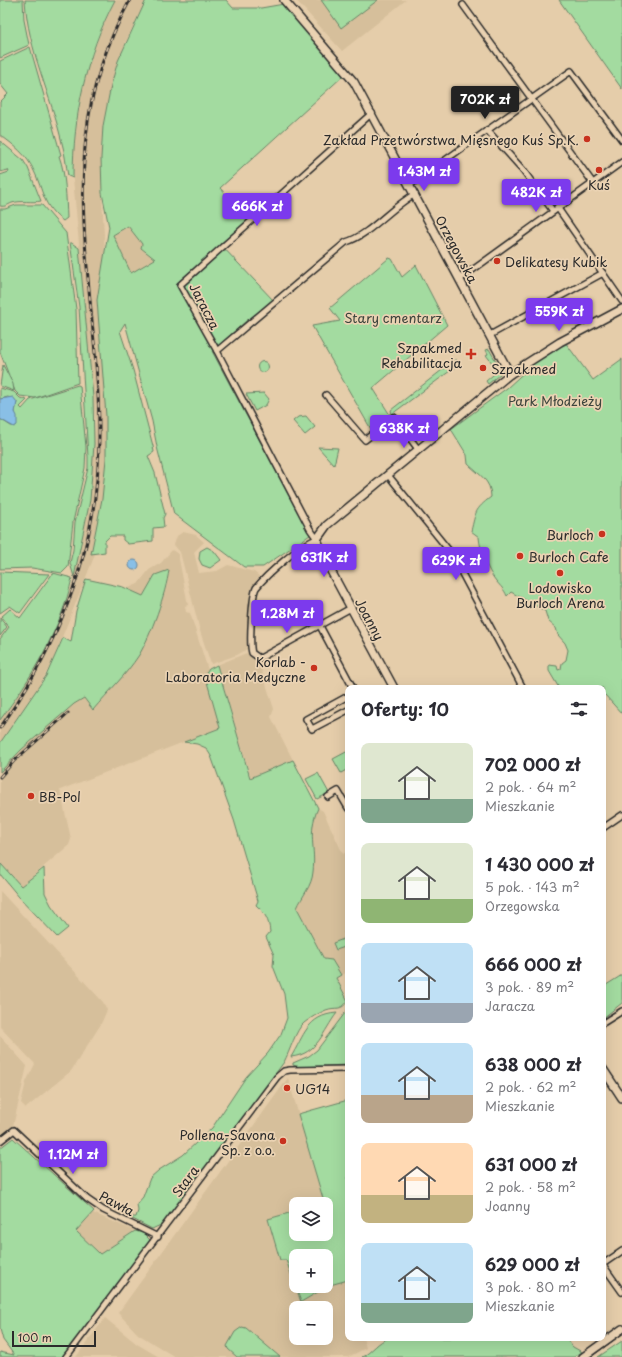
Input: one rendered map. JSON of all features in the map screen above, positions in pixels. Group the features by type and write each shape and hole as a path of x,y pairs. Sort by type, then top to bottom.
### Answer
{"street":[{"name":"Orzegowska","path":"284,0 347,72 372,113 510,374"},
{"path":"464,5 593,183"},
{"path":"410,185 571,71 622,140"},
{"name":"Jaracza","path":"217,351 180,285 372,113"},
{"path":"487,130 555,209 622,301"},
{"path":"460,279 622,162"},
{"path":"317,539 310,529 217,351 346,242 357,238 399,202 415,194"},
{"path":"490,335 603,273"},
{"path":"351,608 262,657 254,656 251,651 251,608 253,593 256,588 300,548 309,541 317,539 327,525 510,374 560,342 622,309"},
{"path":"326,394 365,440 394,417 418,449"},
{"path":"388,475 451,553 521,685"},
{"name":"Joanny","path":"317,539 324,558 392,685"},
{"path":"320,626 351,685"},
{"path":"345,698 306,719 312,729 345,712"},
{"path":"328,797 338,791 345,803"},
{"path":"606,826 622,815"},
{"path":"606,1022 622,1010"},
{"name":"Stara","path":"66,1357 158,1237 277,1077 284,1071 290,1070 345,1069"},
{"path":"606,1074 622,1098"},
{"name":"Pawła","path":"0,1141 14,1130 87,1199 103,1210 158,1237"},
{"path":"606,1263 622,1251"},
{"path":"606,1269 622,1292"},
{"path":"606,1340 622,1329"},
{"path":"583,1357 605,1341"}],"shaded area":[{"path":"115,0 146,0 126,41 115,72 105,115 101,148 112,396 102,531 94,557 53,660 39,686 0,743 0,720 25,685 43,653 73,583 90,500 95,419 73,178 74,148 82,90 86,73 101,31"},
{"path":"296,0 406,0 342,51"},
{"path":"128,226 143,244 141,248 155,259 131,273 113,235"},
{"path":"183,532 196,535 204,542 194,552 199,573 217,571 228,565 254,572 259,576 250,592 247,649 237,655 211,664 200,631 180,552 174,545 177,536"},
{"path":"172,550 178,554 188,605 185,606 186,612 190,613 208,670 205,675 220,728 60,790 71,839 69,845 21,886 1,864 0,865 0,772 21,750 74,704 84,698 93,710 134,661 147,638 167,585 169,571 155,575 143,596 126,589 138,584 149,570 161,563"},
{"path":"249,652 257,656 274,709 271,717 293,760 251,778 217,665"},
{"path":"318,808 323,811 343,854 345,853 345,939 336,950 345,947 345,973 341,975 332,960 324,959 297,908 311,880 314,861 311,832"},
{"path":"0,891 103,1002 107,1010 101,1024 71,1071 26,1108 21,1103 26,1082 35,1064 0,1027"},
{"path":"0,1036 27,1066 13,1126 11,1130 0,1138"},
{"path":"288,1078 323,1197 289,1197 289,1213 268,1219 280,1260 286,1259 289,1268 289,1293 298,1293 301,1301 289,1301 289,1345 333,1345 333,1301 303,1301 316,1293 333,1293 333,1284 345,1281 345,1341 364,1341 366,1348 348,1357 175,1357 138,1334 118,1313"},
{"path":"93,1213 135,1231 100,1255 75,1231"},
{"path":"105,1318 137,1344 159,1357 76,1357"}],"green space":[{"path":"0,0 23,0 24,20 29,45 0,58"},
{"path":"25,0 115,0 96,42 83,86 75,132 73,178 68,176 64,151 57,125 30,37"},
{"path":"146,0 226,0 233,8 261,8 284,4 329,56 343,76 220,188 249,220 220,244 274,301 246,321 212,351 310,535 263,567 244,567 174,514 152,421 125,323 120,331 133,370 153,446 154,452 148,456 155,473 165,514 163,518 164,527 153,528 153,541 128,544 123,540 123,536 110,536 105,541 105,552 91,554 102,499 106,459 106,416 97,300 109,227 102,193 101,158 103,126 111,85 118,61","holes":["128,226 142,244 141,248 155,259 131,273 113,235"]},
{"path":"321,0 378,0 341,28"},
{"path":"559,0 622,0 622,89"},
{"path":"30,47 61,155 59,156 64,179 67,218 63,221 47,204 28,160 15,146 0,135 0,102 8,94 0,84 0,61"},
{"path":"0,141 23,160 28,168 41,201 15,202 5,206 0,206 0,175 9,172 8,170 0,172"},
{"path":"16,205 42,205 66,233 76,309 78,383 35,398 20,396 15,391 0,352 0,209 5,209"},
{"path":"70,242 79,248 93,397 94,444 90,500 74,577 70,563 73,550 75,522 88,468 88,457 79,307"},
{"name":"Stary cmentarz","path":"389,258 392,259 402,277 416,265 447,325 373,388 390,415 372,431 312,326 340,321 330,308"},
{"name":"Park Młodzieży","path":"565,342 593,380 622,359 622,714 606,696 606,685 557,685 549,671 549,665 557,666 558,670 561,669 562,663 566,660 568,650 565,643 558,635 556,628 548,621 545,611 511,592 507,596 487,566 482,554 479,537 471,531 476,512 481,505 491,497 490,491 484,478 468,464 467,455 451,429 507,388 542,356"},
{"path":"489,349 501,370 500,374 488,384 486,381 500,369 495,363 493,364 486,355 488,354 486,350"},
{"path":"456,359 458,365 392,414 391,410"},
{"path":"261,362 265,362 267,363 267,371 261,372 258,369 258,365"},
{"path":"3,365 13,384 14,391 0,386"},
{"path":"78,385 80,386 86,447 85,468 73,522 68,567 62,573 32,568 0,569 0,419 11,426 16,426 15,412 17,402 8,397 0,399 0,388 14,392 20,398 27,400 20,407 22,409 30,400"},
{"path":"264,393 269,399 266,405 255,411 246,394"},
{"path":"306,416 315,427 305,435 293,421 298,417"},
{"path":"318,447 338,448 334,465"},
{"path":"207,547 214,551 221,560 210,568 202,565 199,559 200,551"},
{"path":"169,570 161,602 144,647 123,676 93,710 84,698 74,704 21,750 0,772 0,743 46,676 63,638 71,642 76,611 86,579 123,587 143,596 155,575"},
{"path":"0,572 49,574 20,613 10,606 0,613"},
{"path":"53,573 72,578 61,616 44,653 0,720 0,639 9,627 1,617 10,609 20,618"},
{"path":"0,618 7,627 0,636"},
{"path":"217,665 250,778 293,760 318,808 312,833 314,863 312,877 309,886 297,908 324,959 332,960 341,975 336,978 345,995 345,1004 340,1008 326,1010 318,1014 306,1021 301,1026 284,1062 165,1223 152,1229 129,1217 136,1217 138,1211 137,1204 143,1197 150,1178 159,1170 183,1155 212,1128 246,1077 268,1053 281,1034 287,1018 284,994 273,966 274,955 266,937 270,932 268,920 256,905 258,901 234,820 211,756 206,748 197,744 184,742 220,728 205,675 209,669"},
{"path":"345,753 345,771 341,773 333,759"},
{"path":"318,773 329,793 317,799 306,779"},
{"path":"1,864 21,886 44,868 45,893 51,905 68,928 57,937 19,897 0,874"},
{"path":"345,938 345,947 336,950 333,943"},
{"path":"622,975 622,1003 606,1016 606,985"},
{"path":"337,1013 314,1047 300,1055 291,1057 303,1034 313,1022 327,1015"},
{"path":"345,1013 345,1065 300,1067 293,1065 293,1063 309,1056 317,1050"},
{"path":"345,1101 345,1281 333,1284 333,1249 289,1249 289,1268 286,1260 280,1260 268,1219 289,1213 289,1241 333,1241 333,1197 323,1197 298,1114"},
{"path":"13,1138 94,1211 76,1231 100,1254 135,1231 143,1233 150,1240 149,1244 63,1357 0,1357 0,1352 14,1355 3,1340 0,1329 0,1148"},
{"path":"298,1293 316,1293 303,1301 301,1301"},
{"path":"242,1327 246,1328 280,1357 237,1357 228,1349 227,1346 235,1332"},
{"path":"568,1341 573,1347 582,1352 574,1357 362,1357 382,1342"},
{"path":"622,1341 622,1357 598,1357"}],"water":[{"path":"13,397 17,402 15,412 17,416 17,425 14,427 0,419 0,399"},
{"path":"132,560 136,560 138,561 138,569 132,570 129,567 129,563"}],"tram line":[{"path":"591,1357 622,1334"}],"railway":[{"path":"0,728 22,695 58,626 84,553 92,516 97,477 99,437 96,363 86,249 83,174 88,119 96,84 107,49 130,0"},
{"path":"0,777 14,761 68,713"}],"place":[{"name":"Zakład Przetwórstwa Mięsnego Kuś Sp.K.","path":"587,139"},
{"name":"Kuś","path":"599,170"},
{"name":"Delikatesy Kubik","path":"497,261"},
{"name":"Szpakmed Rehabilitacja","path":"471,354"},
{"name":"Szpakmed","path":"483,368"},
{"name":"Burloch","path":"602,534"},
{"name":"Burloch Cafe","path":"520,556"},
{"name":"Lodowisko Burloch Arena","path":"560,573"},
{"name":"Korlab - Laboratoria Medyczne","path":"314,668"},
{"name":"BB-Pol","path":"31,796"},
{"name":"UG14","path":"287,1088"},
{"name":"Pollena-Savona Sp. z o.o.","path":"283,1141"}]}
